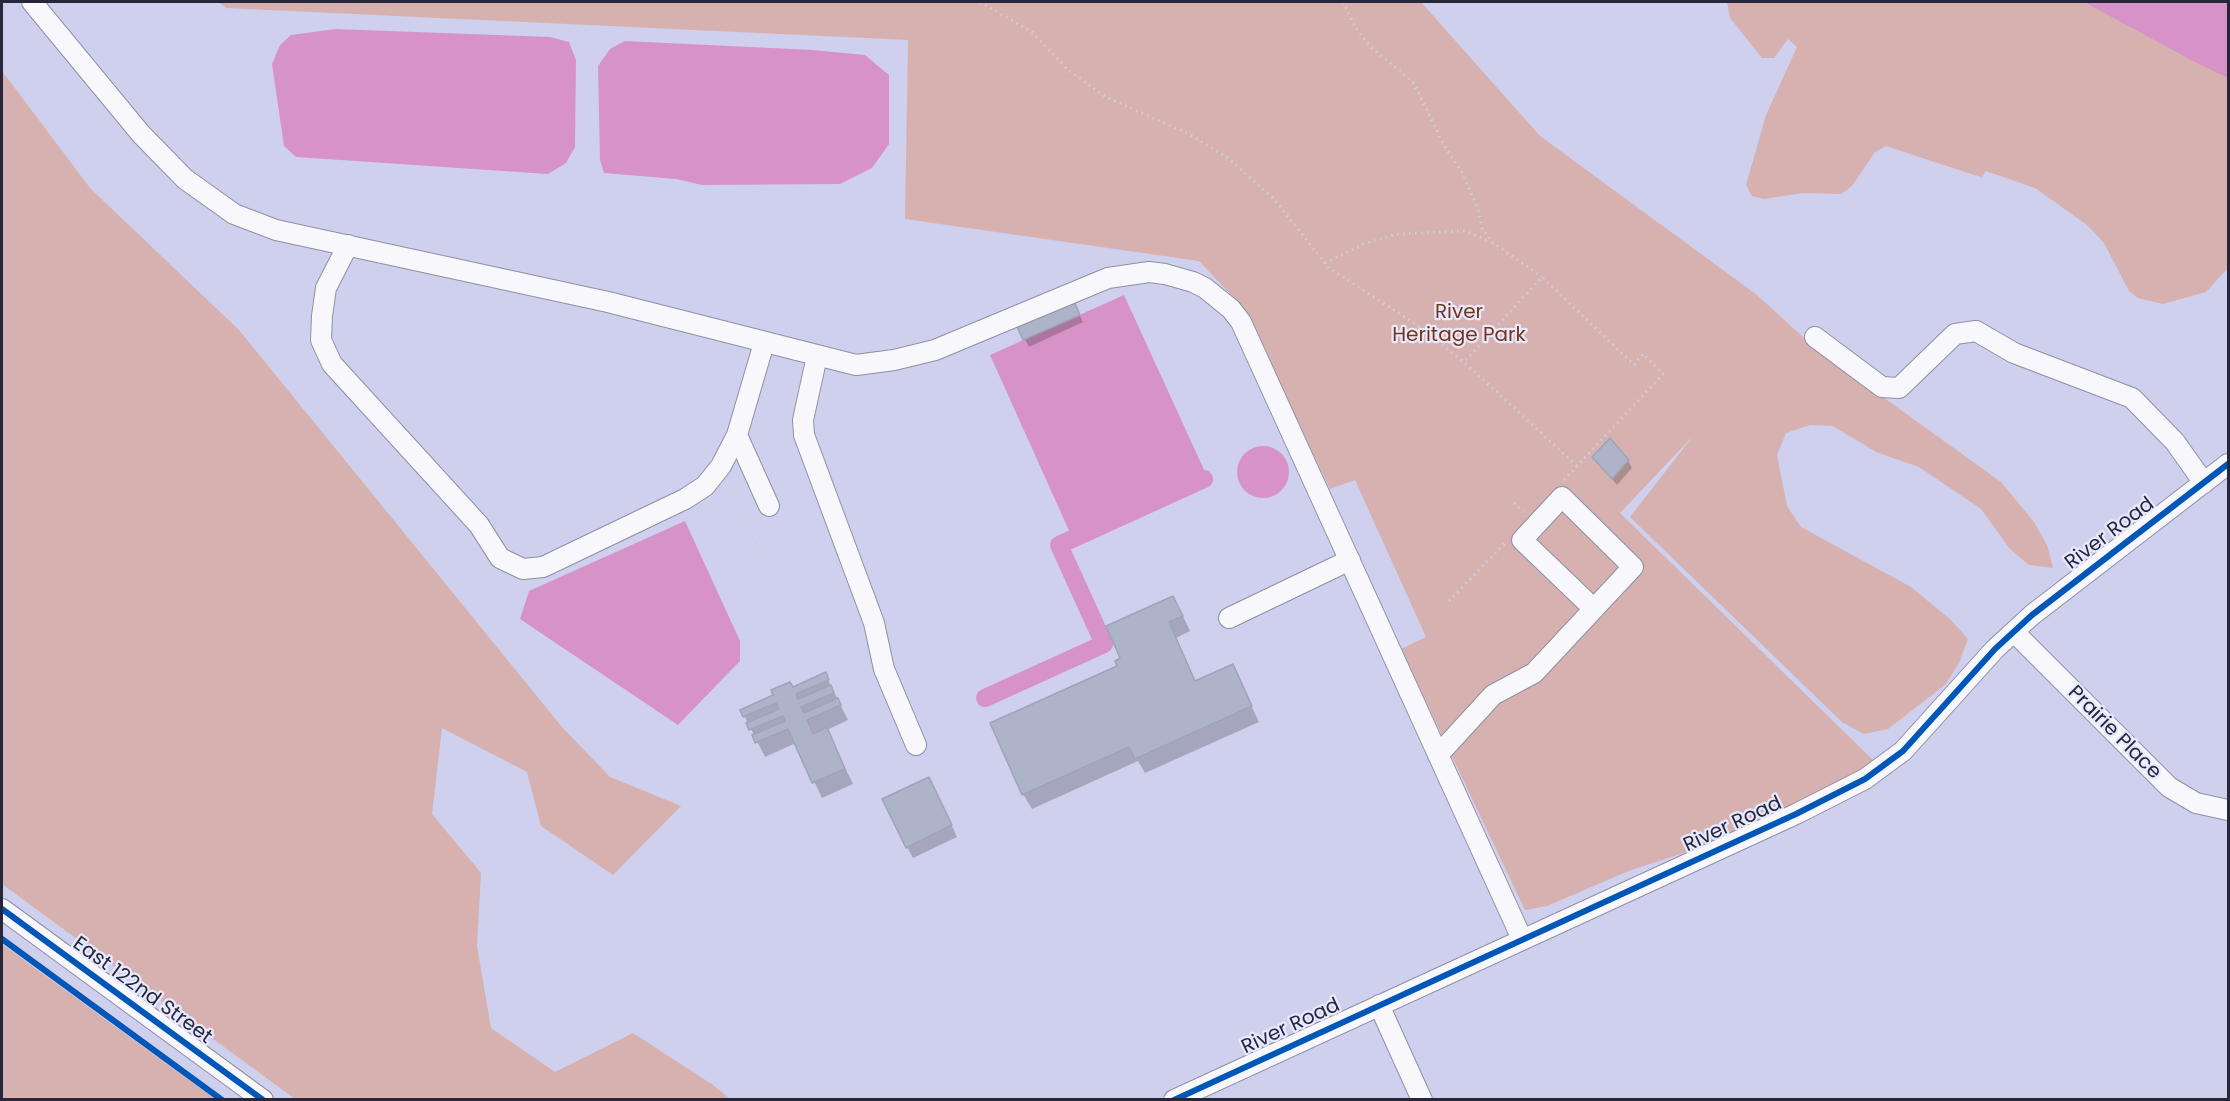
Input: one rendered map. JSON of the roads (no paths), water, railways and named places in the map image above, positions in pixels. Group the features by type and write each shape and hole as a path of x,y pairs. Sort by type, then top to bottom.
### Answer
{"street":[{"path":"32,2 171,167 201,192 234,214 276,230 619,305 856,365 935,350 1097,281 1149,272 1193,282 1219,299 1241,322 1522,939"},
{"path":"348,245 326,288 322,316 321,340 332,364 479,525 500,558 523,569 543,567 685,499 705,486 721,466 737,435 764,343"},
{"path":"1815,337 1882,387 1899,388 1955,334 1976,331 2014,353 2132,398 2175,442 2204,483"},
{"path":"817,356 803,420 804,435 874,623 884,669 915,745"},
{"path":"737,435 769,506"},
{"name":"River Road","path":"1174,1100 1813,806 1872,775 1917,737 2013,632 2056,596 2229,464"},
{"path":"1438,755 1493,695 1534,673 1633,567 1562,497 1522,540 1593,609"},
{"path":"1229,618 1350,560"},
{"name":"Prairie Place","path":"2013,632 2169,787 2196,803 2229,810"},
{"name":"East 122nd Street","path":"2,909 263,1100"},
{"path":"1379,1005 1422,1100"}],"waterway":[{"path":"985,698 1104,644 1059,545 1204,479"}],"park label":[{"name":"River Heritage Park","path":"1459,324"}]}
